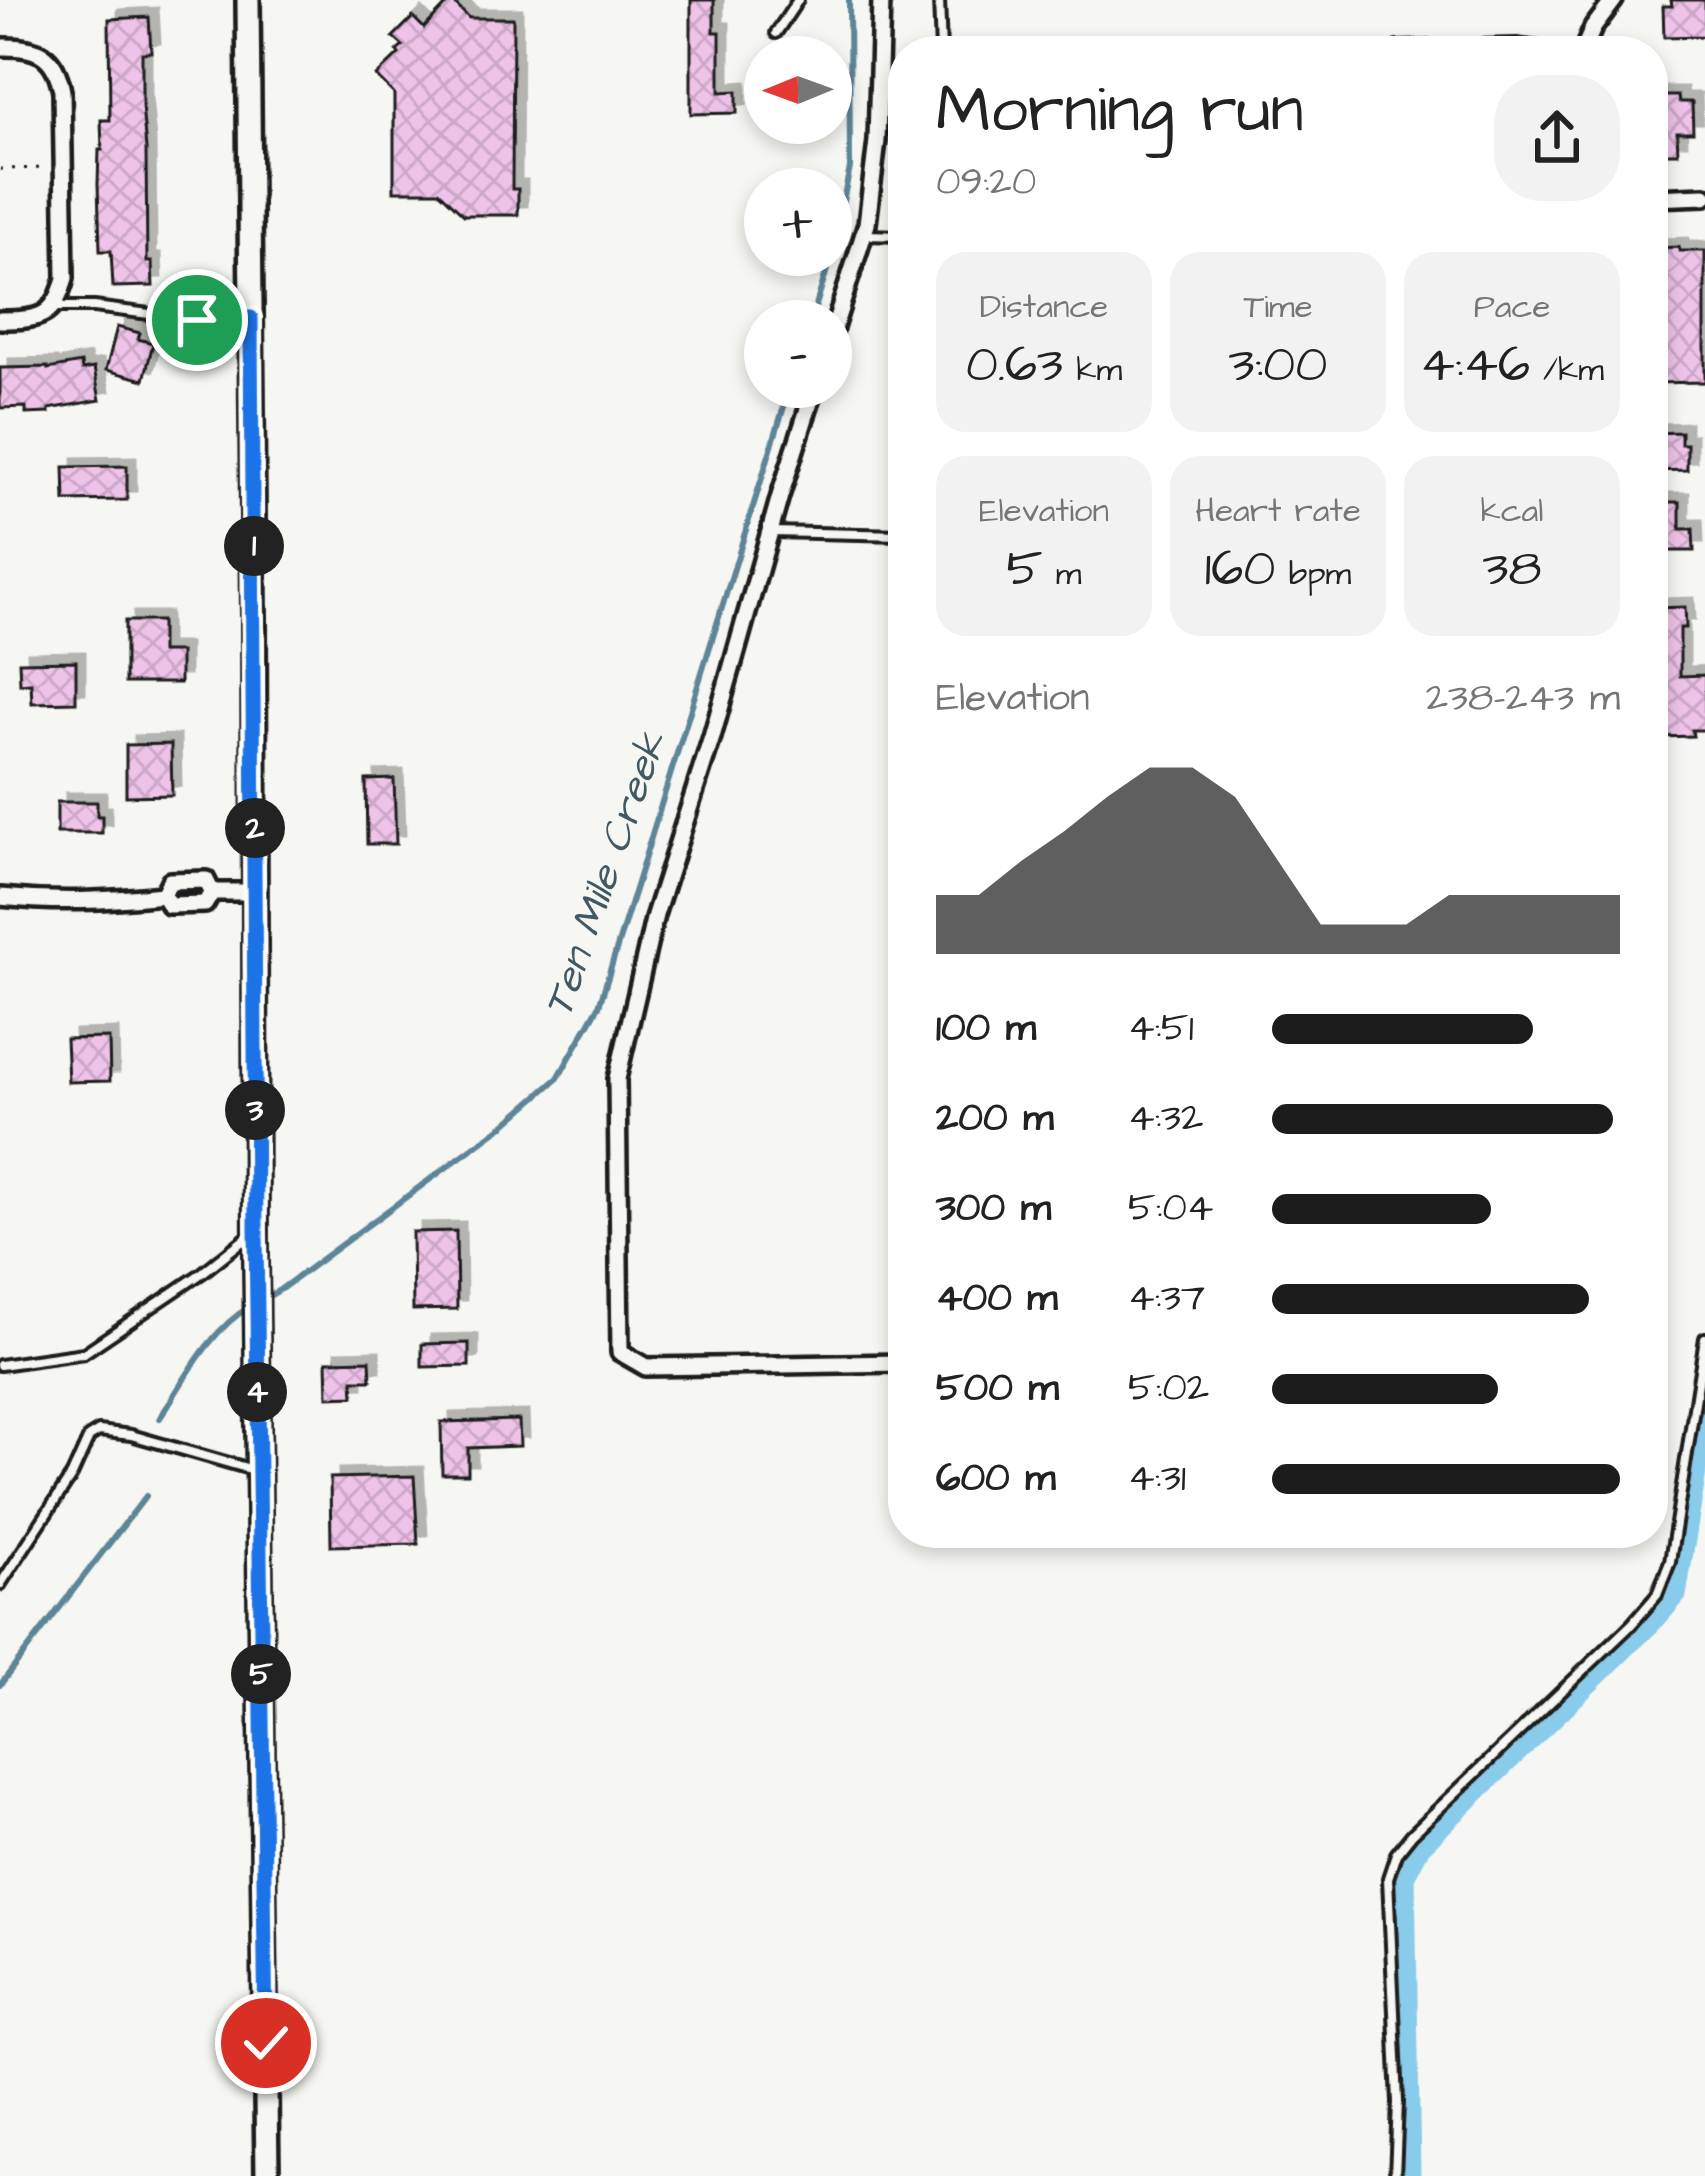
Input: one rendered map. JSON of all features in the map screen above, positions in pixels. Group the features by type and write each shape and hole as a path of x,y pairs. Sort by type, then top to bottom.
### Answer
{"main road":[{"path":"248,0 267,2176"}],"street":[{"path":"843,300 864,235 878,141 880,0"},
{"path":"1590,36 1614,0"},
{"path":"0,47 36,50 59,74 65,231 65,278 54,307 29,320 0,320"},
{"path":"1668,197 1705,196"},
{"path":"808,408 656,915 617,1079 620,1352 646,1367 888,1363"},
{"path":"0,897 50,903 163,895 169,905 205,904 212,892 255,892"}],"lane":[{"path":"776,33 798,0"},
{"path":"939,0 940,36"},
{"path":"864,235 888,236"},
{"path":"54,307 94,307 197,320 251,318"},
{"path":"770,532 888,535"},
{"path":"0,1365 84,1352 256,1231"},
{"path":"1395,2176 1398,2102 1390,1866 1412,1834 1657,1595 1674,1543 1705,1338"},
{"path":"0,1585 72,1475 89,1437 99,1431 131,1435 258,1472"}],"path":[{"path":"0,169 49,169"}],"building":[{"path":"451,0 469,18 513,18 512,189 518,189 518,215 464,215 439,191 394,191 394,94 376,76 403,46 393,37 413,17 424,28"},
{"path":"691,0 714,0 714,32 720,32 720,92 737,91 737,113 691,114"},
{"path":"1671,0 1705,0 1705,36 1664,36 1663,6 1672,6"},
{"path":"149,17 151,52 142,53 142,106 147,262 152,262 153,286 113,287 111,251 100,251 98,184 101,120 110,120 109,19"},
{"path":"1668,96 1692,102 1693,132 1677,132 1678,153 1668,153"},
{"path":"1668,247 1705,251 1705,382 1668,383"},
{"path":"117,327 140,333 138,339 153,343 144,380 106,370"},
{"path":"81,363 82,370 94,368 100,400 49,409 49,413 26,414 26,407 0,408 0,368 48,369"},
{"path":"1668,432 1681,432 1681,444 1687,444 1687,470 1668,471"},
{"path":"127,466 127,500 65,501 64,467"},
{"path":"1668,502 1680,502 1680,529 1693,529 1694,551 1668,551"},
{"path":"1685,607 1680,676 1705,675 1705,730 1692,730 1693,736 1668,737 1668,608"},
{"path":"125,621 161,621 161,652 180,652 180,683 125,683"},
{"path":"76,661 76,702 32,703 31,683 20,684 19,662"},
{"path":"171,744 172,795 126,796 126,745"},
{"path":"394,779 396,844 367,844 366,780"},
{"path":"57,802 97,802 102,833 57,833"},
{"path":"109,1038 110,1081 68,1082 66,1039"},
{"path":"456,1231 457,1309 413,1310 412,1232"},
{"path":"469,1343 469,1366 422,1367 422,1344"},
{"path":"370,1360 371,1380 353,1380 354,1396 328,1397 327,1361"},
{"path":"519,1420 520,1446 468,1448 468,1474 442,1474 441,1422"},
{"path":"414,1476 418,1544 331,1546 330,1478"}],"waterway":[{"name":"Ten Mile Creek","path":"818,300 850,168 849,0"},
{"name":"Ten Mile Creek","path":"263,1300 504,1125 558,1078 599,1006 784,408"},
{"name":"Ten Mile Creek","path":"160,1418 211,1341 251,1306"},
{"path":"1410,2176 1405,1875 1420,1846 1676,1595 1705,1416"},
{"name":"Ten Mile Creek","path":"0,1685 146,1496"}],"route":[{"path":"197,320 251,318 266,2043"}]}
